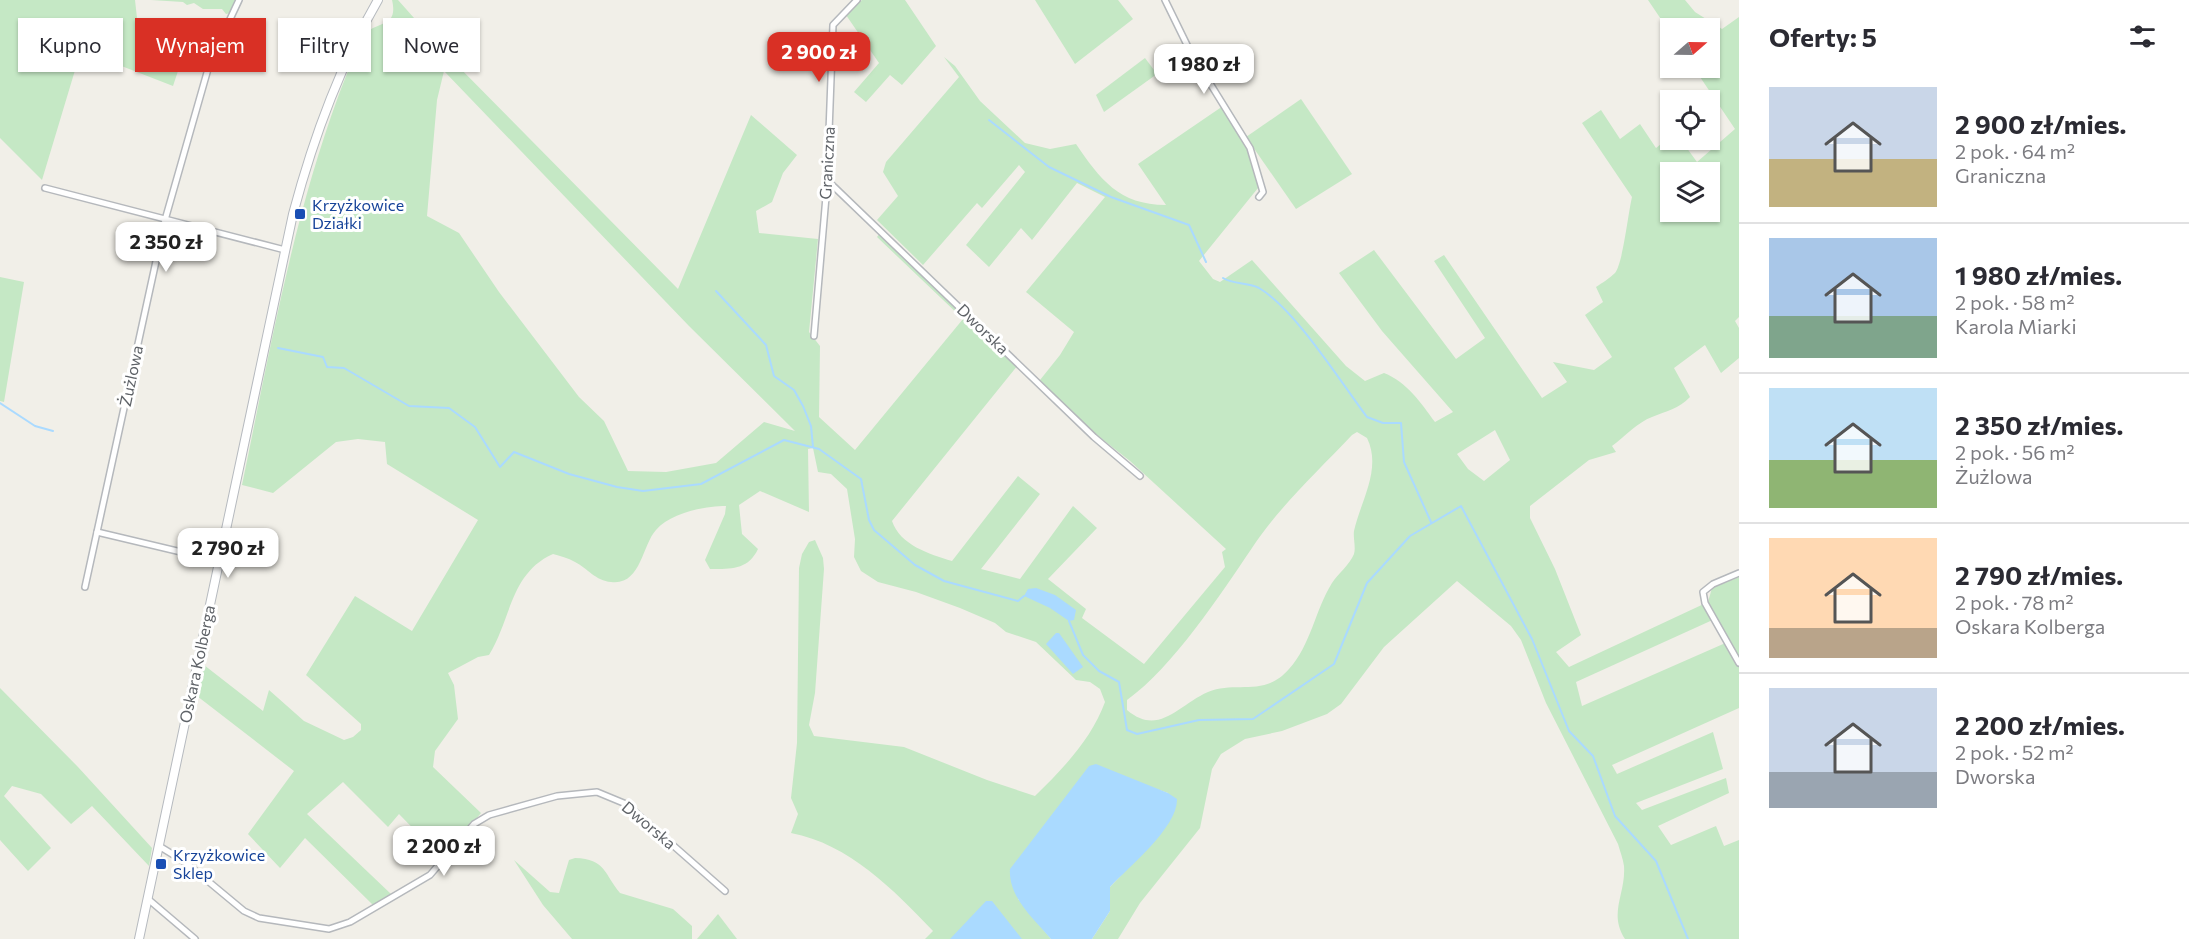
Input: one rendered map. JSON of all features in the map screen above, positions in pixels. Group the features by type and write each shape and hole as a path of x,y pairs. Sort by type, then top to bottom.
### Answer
{"main road":[{"name":"Oskara Kolberga","path":"139,939 293,214 315,138 338,78 358,34 378,0"}],"street":[{"name":"Żużlowa","path":"85,587 165,220 210,62 239,0"},
{"name":"Graniczna","path":"813,336 828,181 833,25 857,0"},
{"path":"1165,0 1190,51 1250,148 1263,192 1259,197"},
{"name":"Dworska","path":"828,181 1094,437 1140,476"},
{"path":"45,188 285,250"},
{"path":"97,532 219,561"},
{"path":"1739,573 1713,584 1703,592 1705,603 1739,663"},
{"name":"Dworska","path":"159,846 185,862 244,911 259,918 329,929 350,922 430,875 474,824 489,815 557,796 597,792 626,804 725,891"},
{"path":"148,899 195,939"}],"green space":[{"path":"0,0 135,0 137,18 135,18 135,71 123,67 123,18 18,18 18,72 74,72 42,180 0,138"},
{"path":"151,0 237,0 231,13 226,14 222,9 203,9 194,3 187,5 183,2"},
{"path":"392,0 398,0 414,18 390,18"},
{"path":"862,0 905,0 936,46 902,85 890,75 866,102 854,92 879,63 846,15"},
{"path":"1035,0 1118,0 1133,19 1075,64"},
{"path":"1648,0 1685,0 1695,12 1705,18 1660,18"},
{"path":"1739,17 1739,317 1735,321 1739,328 1739,358 1721,373 1705,345 1674,368 1690,397 1677,407 1636,426 1612,446 1616,452 1589,460 1530,506 1530,518 1555,569 1581,635 1556,652 1569,667 1708,602 1712,588 1739,577 1739,708 1612,765 1617,774 1713,732 1723,769 1636,803 1642,810 1726,778 1729,793 1658,826 1671,845 1716,826 1724,846 1739,840 1739,939 1625,939 1618,921 1624,866 1618,844 1546,703 1521,640 1511,626 1457,581 1384,647 1341,704 1327,714 1282,731 1245,739 1221,754 1212,769 1200,828 1140,903 1118,939 1092,939 1110,911 1110,887 1130,866 1168,793 1145,785 1018,899 1051,939 925,939 933,931 903,900 869,871 832,847 791,833 798,814 791,798 797,743 799,568 802,554 809,542 815,540 823,558 824,569 815,693 809,725 814,736 904,747 987,780 1035,796 1066,764 1085,740 1105,702 1100,689 1090,682 1076,680 1036,642 1006,632 995,623 960,608 916,592 878,582 861,571 854,557 855,539 847,489 831,474 818,472 813,448 808,449 809,512 760,491 739,505 742,534 758,549 744,565 710,569 705,560 725,514 726,506 708,507 688,512 662,524 651,537 635,571 621,582 606,581 596,577 575,562 553,554 539,562 528,573 513,598 489,655 478,657 448,673 454,685 458,719 435,751 433,767 481,813 443,859 399,814 388,827 343,782 307,814 391,894 373,905 305,838 280,868 248,834 294,771 197,696 204,665 263,711 269,690 304,721 344,740 353,737 361,730 361,724 306,675 355,596 412,631 478,520 387,464 385,442 358,439 336,442 273,493 242,485 272,338 307,192 348,72 371,72 371,29 383,24 383,72 444,72 437,100 427,216 459,233 499,292 579,397 604,421 628,471 666,472 716,463 764,422 795,431 689,326 445,72 464,72 678,289 751,115 797,155 783,173 772,202 756,211 759,233 818,239 809,332 820,346 819,417 855,450 963,319 877,237 880,233 1018,365 892,521 896,529 916,547 952,561 1018,476 1040,494 981,569 1020,579 1073,506 1097,528 1048,579 1086,609 1082,618 1144,664 1225,567 1222,552 1226,549 1130,461 1083,424 1040,380 1060,355 1074,332 1026,292 1105,197 1077,183 1032,240 1021,228 989,267 966,245 1025,172 1019,165 982,208 977,203 923,265 877,220 898,196 883,172 886,162 959,77 944,57 955,66 980,101 1025,143 1050,149 1076,144 1112,188 1123,195 1150,204 1166,205 1138,164 1223,106 1250,151 1258,188 1199,261 1213,279 1220,282 1252,260 1346,366 1365,381 1384,373 1400,382 1413,394 1435,422 1453,412 1382,331 1339,273 1374,250 1456,359 1485,338 1434,261 1444,255 1542,398 1567,382 1553,362 1594,370 1612,357 1585,315 1603,302 1596,287 1613,275 1618,268 1632,197 1582,123 1601,110 1620,139 1640,124 1656,148 1660,145 1660,150 1688,150 1697,162 1711,150 1720,150 1720,142 1735,129 1720,107 1720,90 1709,90 1701,78 1720,78 1720,28 1722,29","holes":["1495,430 1510,460 1484,481 1468,469 1457,454","1357,432 1367,438 1372,461 1369,484 1354,531 1354,554 1326,593 1303,649 1289,669 1279,678 1260,686 1229,687 1208,692 1159,720 1138,718 1127,710 1127,700 1161,669 1195,629 1274,518","1717,618 1730,641 1582,706 1576,682"]},
{"path":"1145,58 1157,74 1104,112 1096,95"},
{"path":"137,72 178,72 173,86"},
{"path":"1301,99 1352,174 1296,209 1246,137"},
{"path":"0,277 24,282 4,402 0,401"},
{"path":"0,688 78,767 152,848 149,866 92,806 71,824 41,794 12,786 4,796 51,848 28,871 0,840"},
{"path":"575,858 593,861 599,865 620,893 673,909 692,926 692,939 572,939 543,905 514,860 550,892 559,893 569,860"},
{"path":"718,914 737,939 697,939"}],"water":[{"path":"1036,588 1055,595 1076,610 1074,620 1069,621 1050,608 1024,596 1028,589"},
{"path":"1056,633 1059,633 1083,667 1073,674 1046,644"},
{"path":"1096,764 1168,793 1177,799 1175,810 1170,822 1151,846 1110,887 1110,911 1092,939 1051,939 1023,907 1013,889 1010,869 1089,766"},
{"path":"986,901 992,901 1022,939 950,939"}],"waterway":[{"path":"989,120 1049,167 1111,197 1189,225 1206,262"},
{"path":"1223,278 1259,288 1273,298 1302,329 1367,417 1383,423 1401,423 1404,462 1431,522"},
{"path":"716,291 766,345 774,376 794,390 811,426 813,447"},
{"path":"278,348 323,357 327,367 344,368 409,406 449,408 475,427 500,467 514,452 569,474 617,487 643,491 701,484 784,440 819,449 861,479 869,520 874,530 915,565 944,581 1018,601 1024,596"},
{"path":"0,403 35,426 53,431"},
{"path":"1069,621 1083,655 1099,671 1119,682 1127,730 1137,734 1199,720 1253,719 1334,664 1367,583 1410,536 1461,506 1532,639 1569,731 1593,756 1615,816 1656,861 1688,939"}],"place":[{"name":"Krzyżkowice Działki","path":"300,214"},
{"name":"Krzyżkowice Sklep","path":"161,864"}]}
